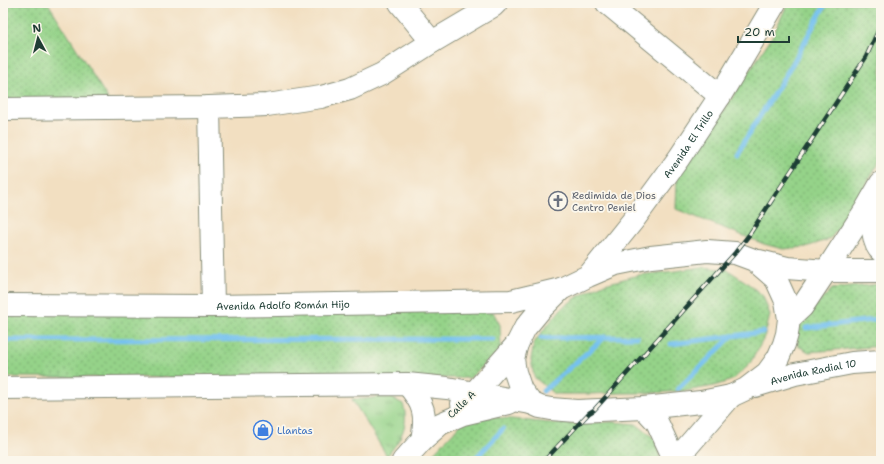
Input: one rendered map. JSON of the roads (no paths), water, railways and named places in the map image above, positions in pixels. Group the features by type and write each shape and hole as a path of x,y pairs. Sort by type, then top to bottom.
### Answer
{"main road":[{"path":"400,3 432,42"},
{"path":"3,109 267,105 321,97 350,89 382,74 496,3"},
{"path":"607,3 720,96"},
{"name":"Avenida El Trillo","path":"588,276 630,224 679,158 720,96 775,3"},
{"path":"209,107 213,306"},
{"path":"876,191 873,226 875,242 881,251"},
{"path":"788,324 802,307 826,271 876,191"},
{"path":"524,402 515,372 513,359 517,344 525,328 561,289 616,264 651,257 706,251 735,253 754,260 787,268 826,271 881,271"},
{"path":"644,408 657,422 675,461 739,393 767,373 778,358 784,344 788,324 786,301 776,279 754,260"},
{"name":"Avenida Adolfo Román Hijo","path":"3,305 213,306 511,301 561,289"},
{"name":"Calle A","path":"403,461 422,440 474,393 517,344"},
{"name":"Avenida Radial 10","path":"524,402 551,409 577,411 644,408 701,402 739,393 795,374 852,363 881,361"},
{"path":"3,388 407,384 448,388 524,402"},
{"path":"407,384 417,396 423,410 425,425 422,440"},
{"path":"440,424 463,414 524,402"}],"waterway":[{"path":"737,153 793,63 826,3"},
{"path":"806,328 881,319"},
{"path":"671,344 763,332"},
{"path":"678,389 732,336"},
{"path":"543,391 605,337"},
{"path":"541,338 637,337"},
{"path":"3,340 493,339"},
{"path":"473,461 503,429"}],"railway":[{"path":"544,461 589,413 594,410 735,253 749,235 866,57 881,25"}],"place":[{"name":"Redimida de Dios Centro Peniel","path":"558,201"},
{"name":"Llantas","path":"263,430"}]}
